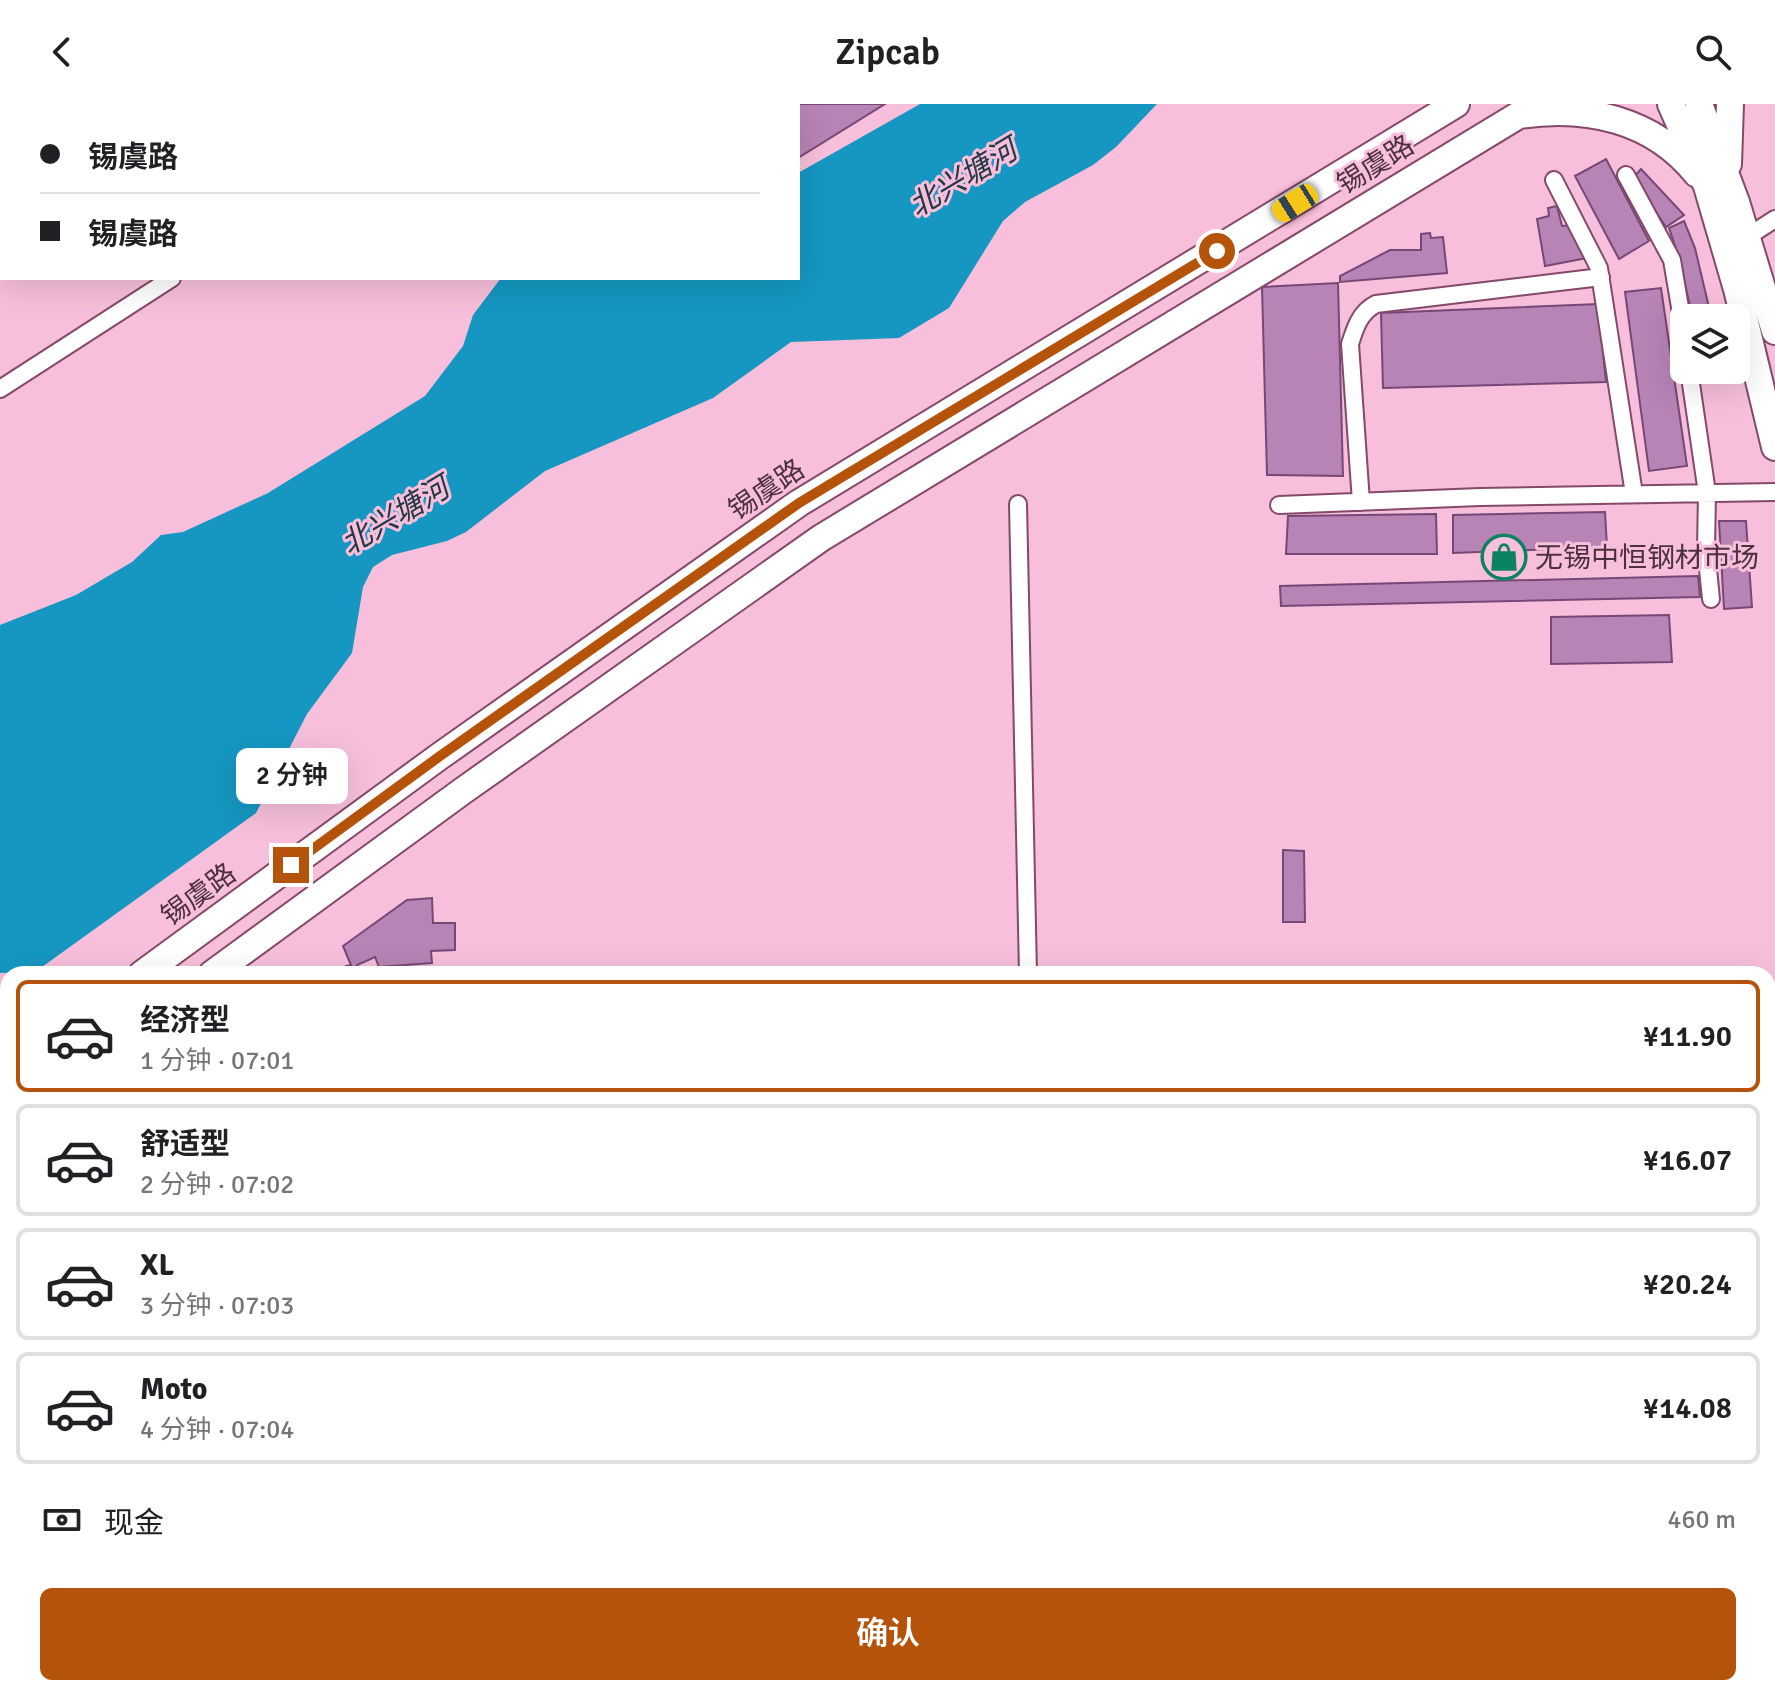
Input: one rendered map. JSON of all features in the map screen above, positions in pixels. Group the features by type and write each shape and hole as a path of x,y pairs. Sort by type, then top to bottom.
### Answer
{"main road":[{"name":"锡虞路","path":"153,966 453,747 799,503 1456,104"},
{"path":"1671,104 1747,237 1775,331"},
{"path":"1699,104 1718,183 1737,289 1775,447"},
{"path":"1718,183 1730,104"},
{"name":"锡虞路","path":"223,966 464,790 821,538 1527,110"},
{"path":"1527,110 1571,111 1623,121 1648,132 1718,183"}],"street":[{"path":"1626,175 1672,260 1679,304"},
{"path":"1554,180 1601,277 1634,494"},
{"path":"1747,237 1775,219"},
{"path":"1361,502 1350,344 1358,321 1368,308 1376,304 1601,277"},
{"path":"0,389 169,280"},
{"path":"1691,384 1707,493 1706,549 1711,599"},
{"path":"1279,505 1775,492"},
{"path":"1018,504 1028,966"}],"water":[{"name":"北兴塘河","path":"920,104 1157,104 1116,147 1093,165 1025,202 1003,221 949,308 899,338 791,342 713,398 545,471 466,532 447,541 392,555 373,567 363,587 352,653 307,714 256,813 43,966 0,966 0,625 76,595 132,562 161,535 183,532 268,493 425,396 463,346 473,315 499,280 800,280 800,172"}],"building":[{"path":"800,104 885,104 800,157"},
{"path":"1606,159 1649,241 1619,259 1575,176"},
{"path":"1641,169 1684,215 1666,227 1633,178"},
{"path":"1557,206 1562,226 1573,225 1587,258 1545,266 1537,219 1549,216 1548,208"},
{"path":"1684,221 1695,248 1708,304 1690,304 1669,228"},
{"path":"1430,233 1431,238 1443,237 1447,273 1340,282 1340,276 1390,250 1421,250 1421,234"},
{"path":"1338,283 1343,476 1267,475 1262,287"},
{"path":"1661,288 1670,350 1670,384 1675,384 1687,466 1649,471 1625,292"},
{"path":"1598,304 1606,382 1383,388 1381,313"},
{"path":"1605,512 1607,547 1453,553 1453,515"},
{"path":"1436,514 1437,554 1286,554 1288,516"},
{"path":"1719,521 1746,521 1752,607 1724,609"},
{"path":"1698,576 1700,597 1281,606 1280,586"},
{"path":"1669,615 1672,662 1551,664 1551,617"},
{"path":"1283,850 1304,851 1305,922 1283,922"},
{"path":"432,898 433,923 455,923 455,950 431,951 432,963 379,966 375,957 357,966 346,966 351,965 343,946 407,900"}],"place":[{"name":"无锡中恒钢材市场","path":"1504,557"}],"route":[{"path":"291,865 799,503 1217,251"}]}
